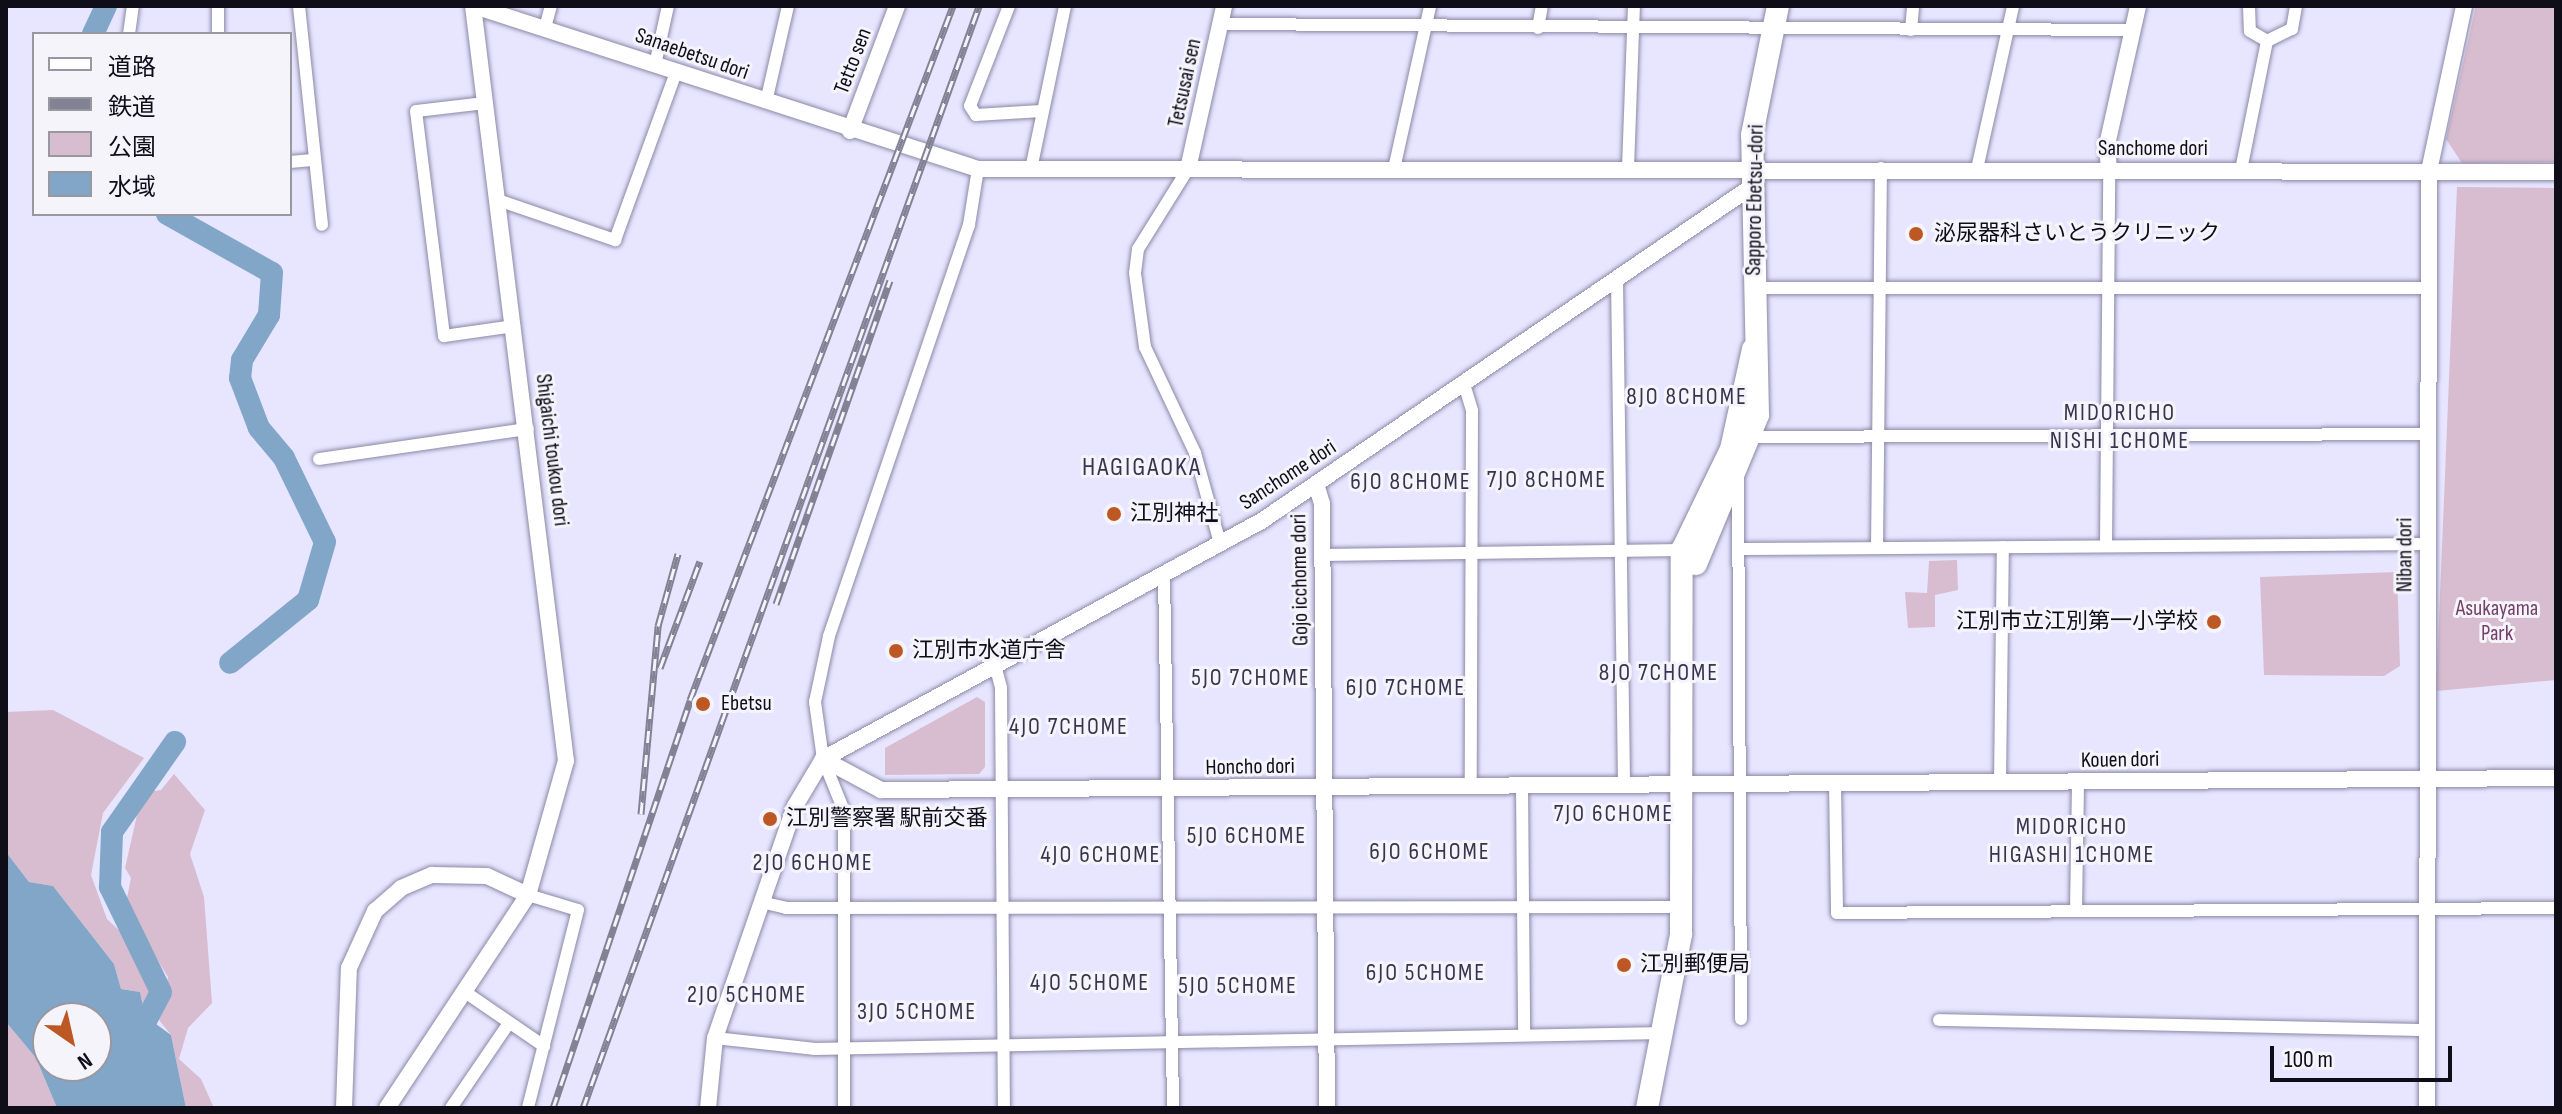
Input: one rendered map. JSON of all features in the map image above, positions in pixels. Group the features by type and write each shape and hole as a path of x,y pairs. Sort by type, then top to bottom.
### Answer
{"highway":[{"name":"Sapporo Ebetsu-dori","path":"1685,612 1706,525 1738,474 1752,437 1760,396 1753,349 1751,178 1778,6"},
{"name":"Sapporo Ebetsu-dori","path":"1647,1108 1664,1033 1682,907 1685,612 1682,550 1731,449 1753,349"},
{"name":"Sapporo Ebetsu-dori","path":"1632,1108 1653,1073"}],"street":[{"path":"129,32 133,6"},
{"path":"218,6 218,32"},
{"path":"299,6 322,225"},
{"name":"Sanaebetsu dori","path":"473,6 850,131 978,169 1628,168 1751,178"},
{"name":"Shigaichi toukou dori","path":"387,1108 528,895 557,801 566,735 473,6"},
{"path":"545,28 551,6"},
{"path":"655,65 668,6"},
{"path":"766,102 788,6"},
{"name":"Tetto sen","path":"850,131 897,6"},
{"path":"1009,6 970,106 976,115 1041,111"},
{"path":"1031,169 1065,6"},
{"name":"Tetsusai sen","path":"1188,169 1224,6"},
{"path":"1394,169 1430,6"},
{"path":"1538,28 1542,6"},
{"path":"1628,168 1629,29 1634,6"},
{"path":"1911,30 1913,6"},
{"path":"1977,169 2013,6"},
{"path":"2106,546 2107,145 2138,6"},
{"path":"2249,6 2250,31 2267,41"},
{"path":"2267,41 2292,29 2296,6"},
{"name":"Niban dori","path":"2427,1108 2429,171 2461,6"},
{"path":"1220,24 2132,30"},
{"path":"2241,170 2267,41"},
{"path":"498,200 615,240 676,72"},
{"path":"485,103 416,111 444,336 514,326"},
{"path":"292,162 315,160"},
{"path":"1877,548 1881,168"},
{"name":"Sanchome dori","path":"823,759 1220,543 1316,484 1617,280 1751,178 1881,168 2556,172"},
{"path":"844,1108 844,811 823,759 815,702 825,650 969,225 978,169"},
{"path":"1188,169 1138,249 1136,285 1145,347 1195,453 1220,543"},
{"path":"1617,280 1624,784"},
{"path":"1754,288 2429,288"},
{"path":"1464,384 1472,411 1471,786"},
{"path":"319,459 528,429"},
{"path":"1752,437 2107,439 2428,434"},
{"path":"1738,474 1743,549 1738,783 1741,1019"},
{"name":"Gojo icchome dori","path":"1316,484 1322,555 1327,1108"},
{"path":"1743,549 2427,544"},
{"path":"2000,782 2003,547"},
{"path":"1322,555 1682,550"},
{"path":"1164,574 1173,1108"},
{"path":"995,665 1001,688 999,790 1004,1108"},
{"path":"708,1108 715,1038 795,806 823,759"},
{"name":"Honcho dori","path":"823,759 872,790 1685,784"},
{"name":"Kouen dori","path":"1685,784 2556,778"},
{"path":"2076,911 2078,782"},
{"path":"1835,783 1837,913 2556,908"},
{"path":"1522,786 1524,1035"},
{"path":"344,1108 349,968 375,911 401,888 432,875 487,876 528,895 578,910 528,1108"},
{"path":"761,902 846,908 1682,907"},
{"path":"465,992 544,1046"},
{"path":"1939,1020 2427,1030"},
{"path":"451,1108 509,1023"},
{"path":"715,1038 845,1049 1664,1033"}],"green space":[{"path":"2476,6 2556,6 2556,162 2462,163 2446,139"},
{"name":"Asukayama Park","path":"2457,187 2556,188 2556,680 2436,691"},
{"path":"1957,560 1958,590 1935,595 1935,627 1908,628 1905,592 1927,593 1929,561"},
{"path":"2397,572 2400,666 2384,676 2264,675 2260,577"},
{"path":"977,697 985,702 985,767 979,774 885,775 885,748"},
{"path":"53,710 144,758 103,813 91,875 107,919 124,935 156,992 143,1007 140,992 121,989 114,964 53,886 29,882 6,852 6,712"},
{"path":"174,774 205,810 190,854 204,897 212,1003 188,1028 179,1059 201,1079 214,1108 186,1108 171,1035 159,1020 168,977 125,908 131,878 125,868 142,793 161,790"},
{"path":"6,1022 32,1053 32,1082 46,1082 57,1108 6,1108"}],"water":[{"path":"6,852 29,882 53,886 114,964 121,989 140,992 145,1016 171,1035 186,1108 57,1108 46,1082 112,1082 112,1002 32,1002 32,1053 6,1022"}],"waterway":[{"path":"94,32 106,6"},
{"path":"171,216 272,273 269,315 242,360 240,378 259,428 284,458 325,542 308,600 230,663"},
{"path":"135,1042 161,992 110,887 112,832 175,742"}],"railway":[{"path":"553,1108 690,700 953,6"},
{"path":"583,1108 979,6"},
{"path":"776,604 890,280"},
{"path":"641,814 658,626 678,554"},
{"path":"660,668 700,561"}],"place":[{"name":"泌尿器科さいとうクリニック","path":"1916,234"},
{"name":"江別神社","path":"1114,514"},
{"name":"江別市立江別第一小学校","path":"2214,622"},
{"name":"江別市水道庁舎","path":"896,651"},
{"name":"Ebetsu","path":"703,704"},
{"name":"江別警察署 駅前交番","path":"770,819"},
{"name":"江別郵便局","path":"1624,965"}],"district":[{"name":"8JO 8CHOME","path":"1687,397"},
{"name":"MIDORICHO NISHI 1CHOME","path":"2120,427"},
{"name":"HAGIGAOKA","path":"1142,468"},
{"name":"7JO 8CHOME","path":"1547,480"},
{"name":"6JO 8CHOME","path":"1411,482"},
{"name":"8JO 7CHOME","path":"1659,673"},
{"name":"5JO 7CHOME","path":"1251,678"},
{"name":"6JO 7CHOME","path":"1406,688"},
{"name":"4JO 7CHOME","path":"1069,727"},
{"name":"7JO 6CHOME","path":"1614,814"},
{"name":"5JO 6CHOME","path":"1247,836"},
{"name":"MIDORICHO HIGASHI 1CHOME","path":"2072,841"},
{"name":"6JO 6CHOME","path":"1430,852"},
{"name":"4JO 6CHOME","path":"1101,855"},
{"name":"2JO 6CHOME","path":"813,863"},
{"name":"6JO 5CHOME","path":"1426,973"},
{"name":"4JO 5CHOME","path":"1090,983"},
{"name":"5JO 5CHOME","path":"1238,986"},
{"name":"2JO 5CHOME","path":"747,995"},
{"name":"3JO 5CHOME","path":"917,1012"}]}
